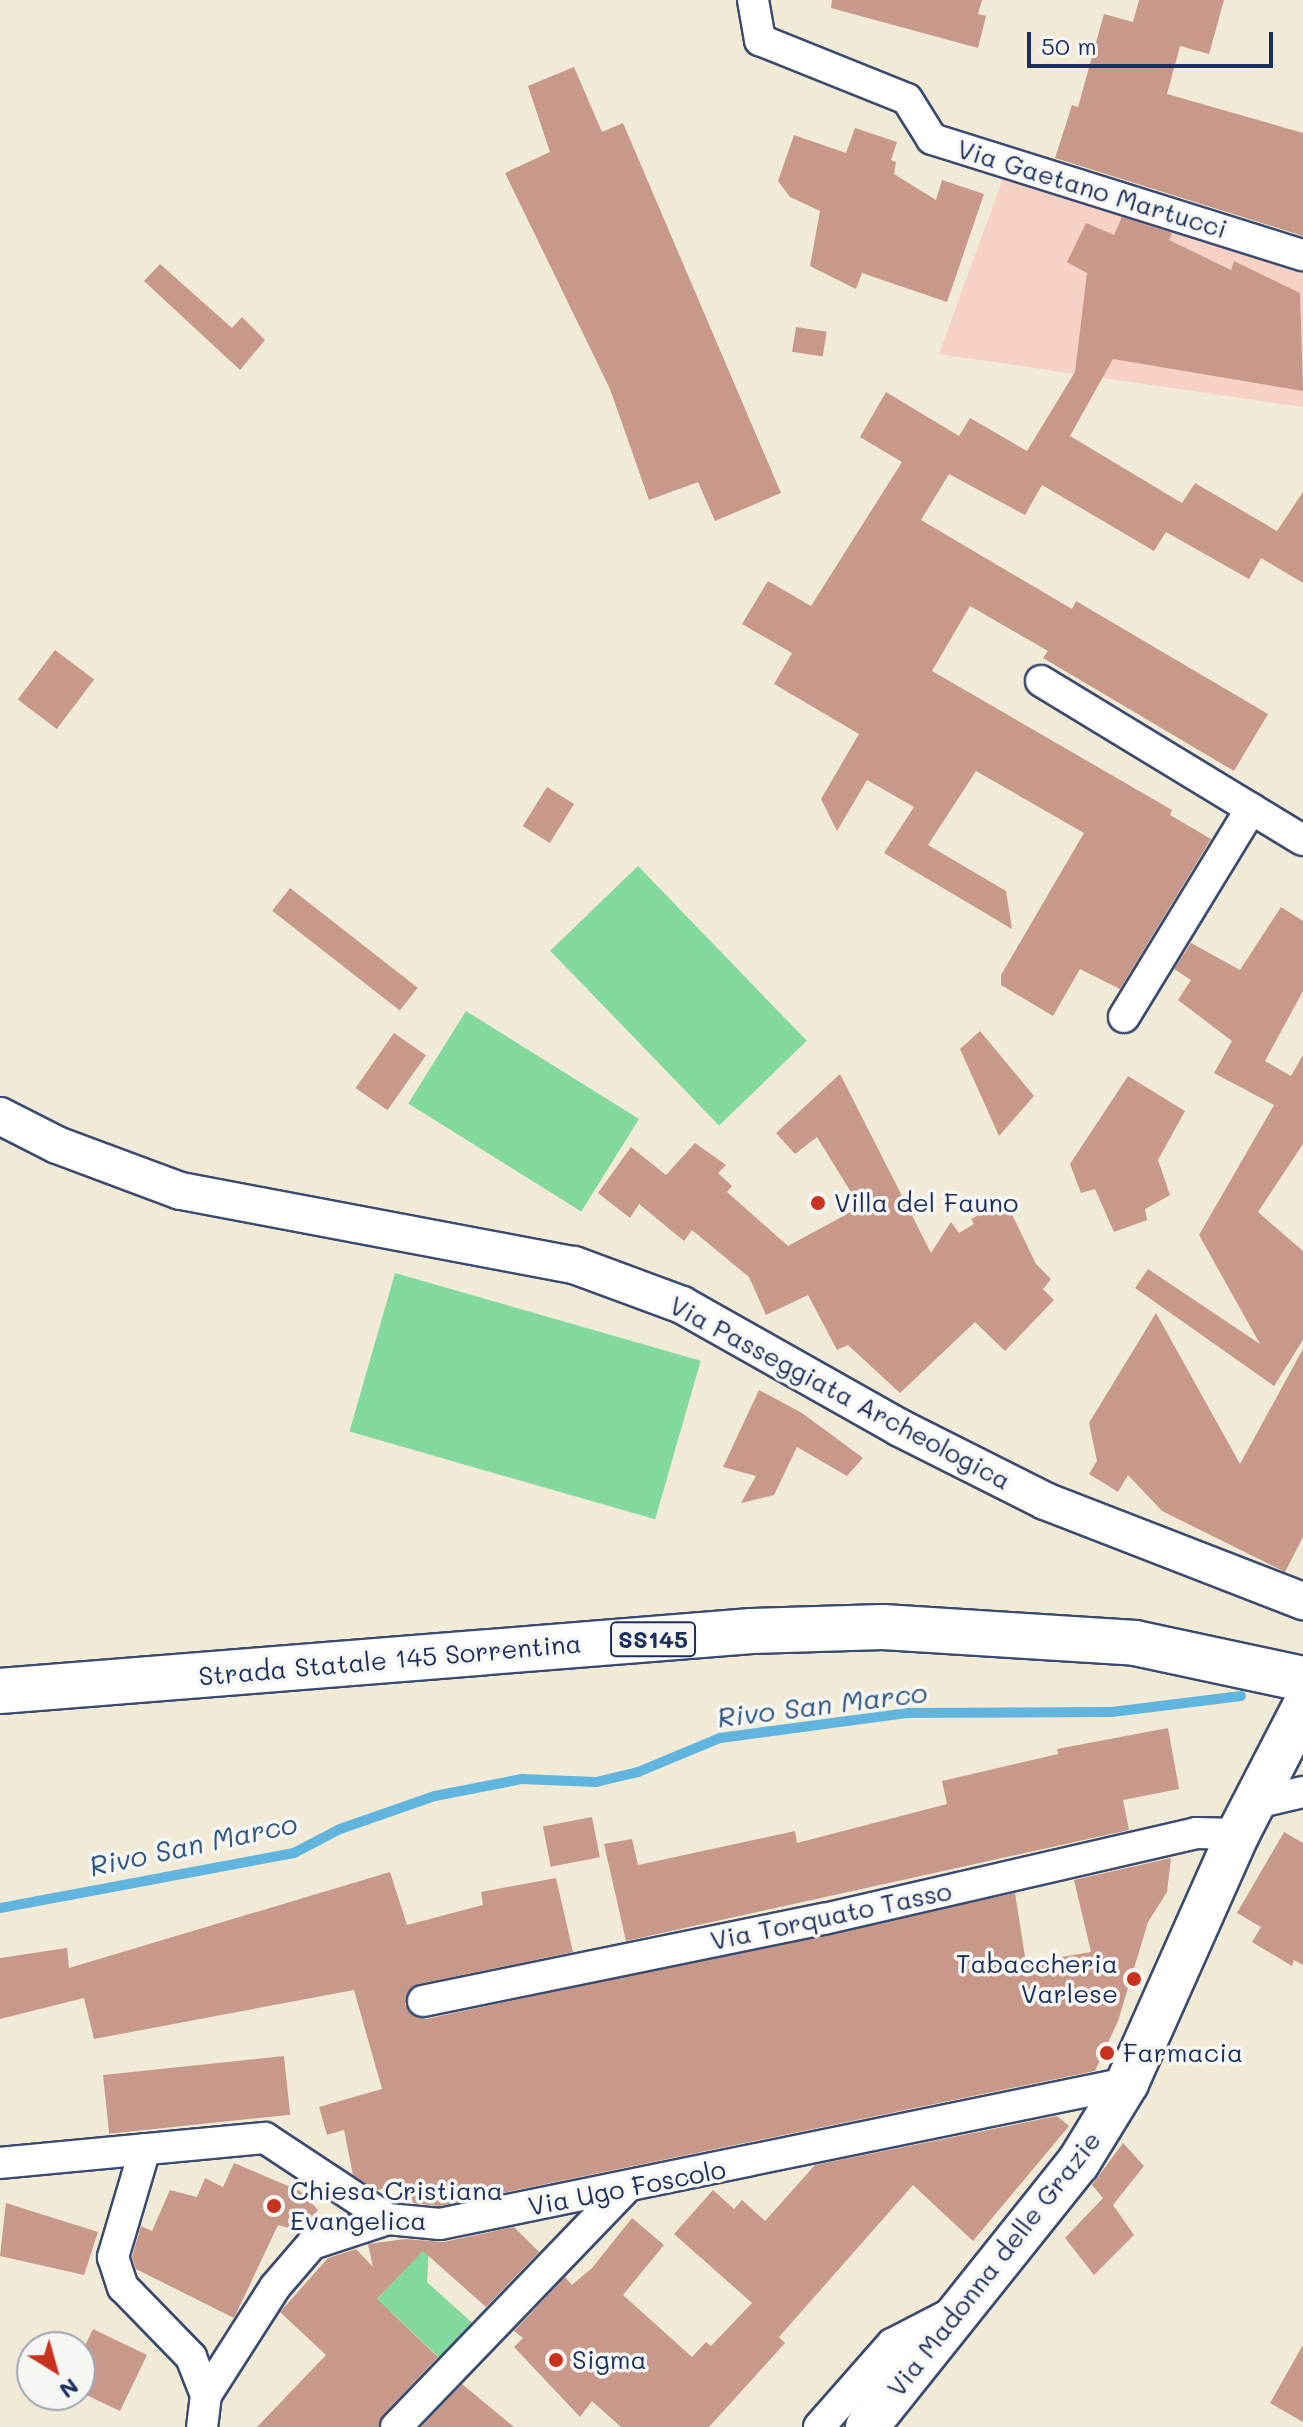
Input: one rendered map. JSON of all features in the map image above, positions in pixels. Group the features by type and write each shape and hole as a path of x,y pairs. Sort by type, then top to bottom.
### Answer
{"highway":[{"name":"Strada Statale 145 Sorrentina","path":"0,1691 752,1631 883,1627 1135,1643 1303,1679"}],"main road":[{"name":"Via Madonna delle Grazie","path":"867,2427 1078,2163 1127,2083 1245,1819 1303,1708"}],"street":[{"name":"Via Gaetano Martucci","path":"753,0 760,40 907,99 932,139 1303,255"},
{"path":"1041,681 1303,840"},
{"path":"1124,1017 1251,809"},
{"name":"Via Passeggiata Archeologica","path":"0,1116 57,1145 181,1191 574,1265 682,1305 900,1428 1045,1501 1303,1601"},
{"name":"Via Torquato Tasso","path":"423,2001 824,1919 1196,1833 1245,1819 1303,1792"},
{"name":"Via Ugo Foscolo","path":"0,2163 265,2138 388,2219 440,2224 624,2190 1127,2083"},
{"path":"145,2149 113,2257 123,2287 191,2357 206,2395"},
{"path":"396,2427 624,2190"},
{"path":"202,2427 206,2395 275,2287 312,2244 388,2219"},
{"path":"819,2427 892,2344 964,2307"}],"shaded area":[{"path":"1005,173 1303,271 1303,407 939,354"}],"green space":[{"path":"638,866 807,1041 719,1126 550,951"},
{"path":"466,1011 639,1119 581,1212 408,1103"},
{"path":"395,1273 701,1361 655,1519 350,1432"},
{"path":"429,2244 427,2282 480,2330 447,2365 391,2312 351,2354 337,2342"}],"building":[{"path":"832,0 982,0 978,14 986,16 978,48 831,8"},
{"path":"1139,0 1224,0 1209,54 1180,46 1167,94 1303,133 1303,236 1055,158 1072,105 1078,107 1104,14 1133,22"},
{"path":"574,67 602,132 623,123 781,493 715,521 698,482 649,500 610,389 505,173 550,152 528,86"},
{"path":"855,128 897,142 891,160 896,162 894,174 936,200 942,180 984,194 947,302 862,273 856,289 810,266 820,211 790,197 778,181 794,135 846,153"},
{"path":"1122,217 1172,233 1169,240 1231,270 1234,261 1300,293 1303,391 1113,359 1070,436 1182,503 1195,483 1277,531 1303,492 1303,583 1261,558 1249,579 1166,532 1154,551 1042,485 1025,515 949,474 921,520 1072,609 1076,601 1268,714 1234,771 1043,658 1048,651 970,606 932,671 1172,810 1170,815 1211,839 1120,989 1080,969 1053,1016 1001,985 1001,975 1084,833 976,771 928,845 1006,891 1012,929 884,853 914,807 867,780 837,831 821,799 859,734 774,684 792,653 742,624 768,581 811,606 902,462 860,437 886,392 959,436 970,418 1027,451 1075,372 1087,273 1067,262 1086,223 1114,235"},
{"path":"160,264 232,328 242,317 265,340 240,370 144,281"},
{"path":"796,327 827,332 823,357 792,352"},
{"path":"55,650 94,679 57,729 18,700"},
{"path":"547,787 574,804 550,843 523,826"},
{"path":"290,888 418,988 400,1011 272,911"},
{"path":"1281,907 1303,921 1303,991 1265,1061 1291,1076 1303,1055 1303,1144 1258,1212 1303,1251 1303,1340 1274,1386 1135,1288 1148,1269 1260,1344 1199,1235 1274,1105 1214,1073 1232,1041 1178,1000 1191,980 1174,969 1191,943 1240,970"},
{"path":"980,1031 1034,1096 999,1136 960,1049"},
{"path":"394,1033 426,1055 388,1110 356,1088"},
{"path":"840,1074 931,1253 951,1222 959,1233 974,1224 971,1219 1006,1202 1036,1264 1051,1279 1043,1289 1054,1300 1005,1351 975,1322 900,1393 848,1345 837,1350 808,1295 766,1315 749,1277 692,1230 684,1241 639,1204 630,1218 598,1193 631,1147 666,1175 695,1143 726,1165 718,1173 732,1186 727,1192 788,1246 860,1207 817,1137 795,1154 776,1133"},
{"path":"1128,1076 1185,1111 1158,1160 1170,1195 1145,1209 1147,1220 1114,1232 1095,1189 1081,1193 1070,1164"},
{"path":"1156,1313 1240,1464 1303,1349 1303,1537 1285,1572 1162,1511 1128,1475 1118,1492 1089,1474 1097,1461 1089,1423"},
{"path":"759,1390 802,1413 863,1458 847,1476 797,1447 774,1495 741,1503 756,1476 723,1467"},
{"path":"1168,1728 1179,1789 1123,1800 1129,1830 626,1941 604,1844 632,1839 638,1865 795,1831 797,1843 947,1804 942,1781 1058,1754 1057,1749"},
{"path":"592,1817 600,1857 551,1867 543,1827"},
{"path":"1284,1832 1303,1843 1303,1965 1294,1960 1292,1966 1252,1942 1261,1927 1237,1913"},
{"path":"1171,1858 1167,1892 1148,1922 1118,2021 1095,2071 439,2206 413,2203 409,2183 377,2190 353,2175 344,2130 327,2135 319,2107 382,2089 354,1990 94,2039 84,1998 0,2019 0,1958 67,1948 69,1968 390,1872 407,1925 483,1905 481,1892 556,1878 573,1952 419,1984 411,1988 405,2004 410,2013 426,2019 1015,1893 1026,1963 1091,1952 1074,1880"},
{"path":"284,2056 290,2115 109,2134 103,2075"},
{"path":"1057,2116 1069,2126 973,2241 913,2185 779,2337 785,2343 709,2427 621,2427 592,2401 580,2417 514,2347 523,2338 514,2331 565,2277 572,2285 592,2268 632,2218 664,2245 623,2295 692,2357 706,2342 711,2346 752,2303 674,2234 713,2190 734,2209 742,2200 765,2221 815,2165"},
{"path":"1123,2143 1144,2166 1113,2205 1134,2235 1094,2275 1065,2238 1103,2198 1092,2185"},
{"path":"234,2163 300,2191 318,2210 300,2231 278,2225 234,2318 136,2269 132,2257 141,2226 152,2231 170,2190 197,2197 205,2178 223,2187"},
{"path":"6,2203 98,2232 84,2275 0,2256"},
{"path":"514,2227 539,2252 486,2307 423,2251 377,2299 438,2357 383,2415 378,2427 257,2427 326,2355 280,2312 328,2258 356,2249 373,2267 368,2244 405,2239 444,2242"},
{"path":"93,2329 147,2355 120,2411 96,2400 96,2331"},
{"path":"1303,2345 1303,2422 1270,2403"},
{"path":"462,2384 514,2427 421,2427"}],"waterway":[{"name":"Rivo San Marco","path":"0,1908 294,1853 340,1829 435,1796 522,1779 596,1782 638,1772 720,1738 908,1713 1112,1712 1241,1696"}],"place":[{"name":"Villa del Fauno","path":"818,1203"},
{"name":"Tabaccheria Varlese","path":"1134,1979"},
{"name":"Farmacia","path":"1107,2053"},
{"name":"Chiesa Cristiana Evangelica","path":"274,2206"},
{"name":"Sigma","path":"556,2360"}]}
